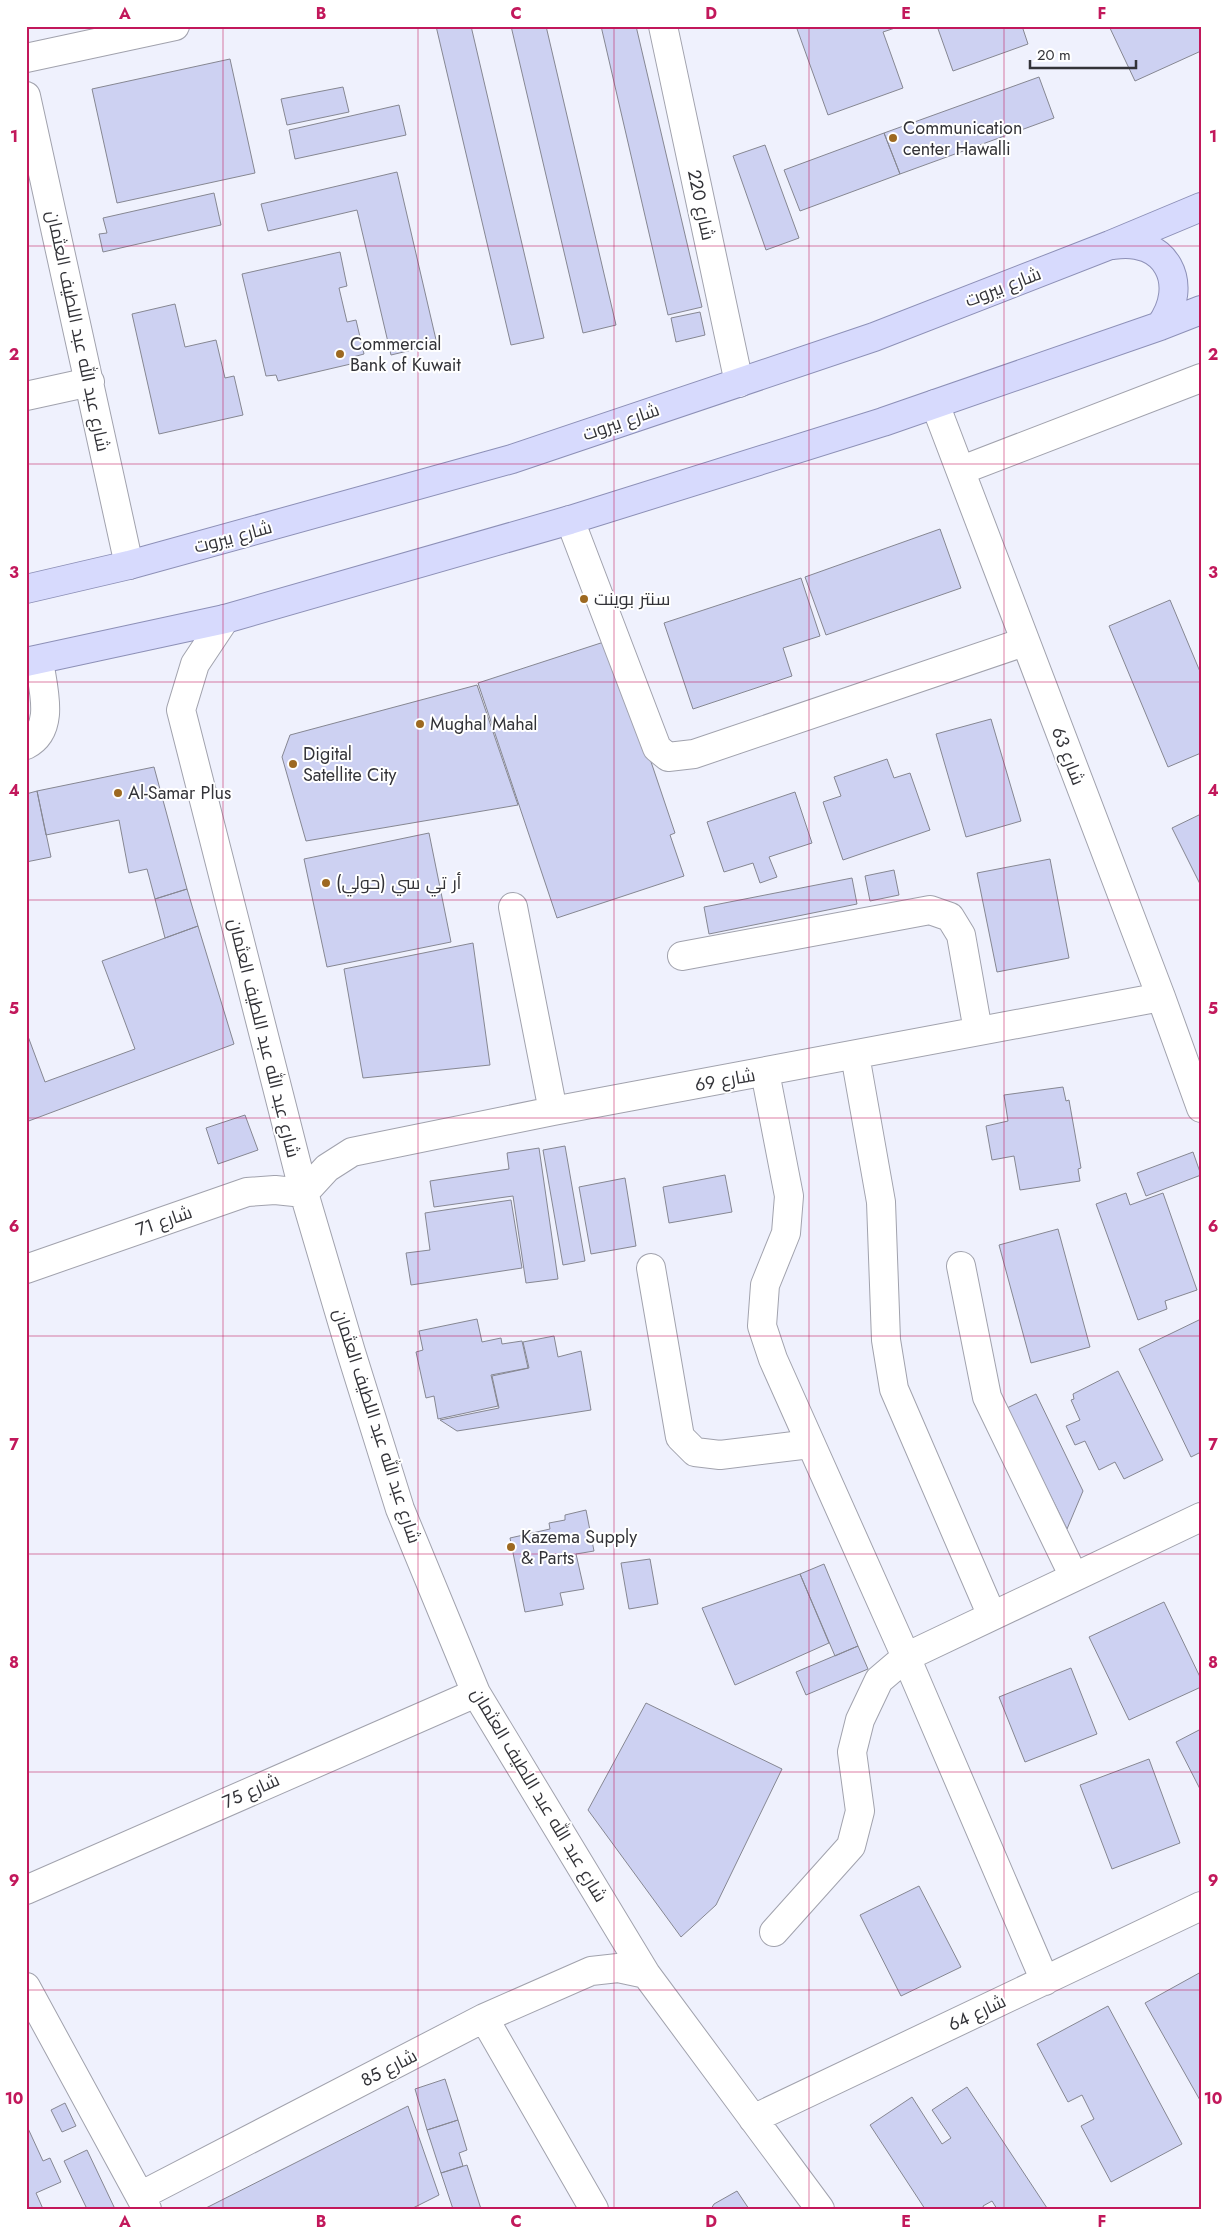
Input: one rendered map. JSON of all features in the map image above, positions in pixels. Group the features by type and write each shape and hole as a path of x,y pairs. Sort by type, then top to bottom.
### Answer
{"main road":[{"name":"شارع بيروت","path":"26,589 129,565 512,459 739,383 804,359 874,337 1110,245 1201,207"},
{"path":"1110,245 1127,243 1143,246 1157,254 1168,266 1174,281 1175,297 1170,313 1160,326"},
{"path":"32,661 225,618 570,520 936,404 1201,310"}],"street":[{"path":"26,58 175,26"},
{"name":"شارع 220","path":"663,26 739,383"},
{"name":"شارع عبد الله عبد اللطيف العثمان","path":"26,96 129,565"},
{"path":"962,470 1201,378"},
{"path":"26,396 90,382"},
{"name":"شارع 63","path":"936,404 1024,642 1161,997 1201,1108"},
{"path":"570,520 657,748 668,757 694,754 1024,642"},
{"name":"شارع عبد الله عبد اللطيف العثمان","path":"225,618 195,664 181,710 304,1194 400,1508 476,1693 646,1974 820,2209"},
{"path":"26,745 40,733 45,722 45,709 32,661"},
{"path":"513,907 553,1111"},
{"path":"682,956 930,910 950,917 961,935 978,1031"},
{"name":"شارع 69","path":"304,1194 327,1168 352,1152 553,1111 1161,997"},
{"path":"855,1055 881,1202 886,1340 894,1389 992,1616"},
{"path":"765,1072 789,1196 786,1233 765,1285 762,1326 773,1358 810,1444 906,1656 1045,1982"},
{"name":"شارع 71","path":"26,1269 247,1192 275,1190 304,1194"},
{"path":"961,1266 987,1397 1074,1577"},
{"path":"651,1268 680,1437 695,1452 720,1455 810,1444"},
{"path":"774,1932 850,1846 860,1811 852,1752 860,1720 879,1680 906,1656 1201,1517"},
{"name":"شارع 75","path":"26,1890 476,1693"},
{"name":"شارع 64","path":"753,2118 1045,1982 1201,1906"},
{"name":"شارع 85","path":"26,1987 144,2202 484,2018 591,1971 618,1968 646,1974"},
{"path":"484,2018 594,2209"}],"building":[{"path":"436,26 471,26 544,338 511,345"},
{"path":"511,26 546,26 616,325 583,333"},
{"path":"601,26 636,26 702,307 668,315"},
{"path":"796,26 901,26 883,32 903,88 828,115"},
{"path":"937,26 1022,26 1028,44 953,71"},
{"path":"1109,26 1201,26 1201,51 1135,81"},
{"path":"230,59 255,173 117,203 92,89"},
{"path":"1039,77 1054,118 900,174 884,133"},
{"path":"343,87 349,112 287,125 281,99"},
{"path":"399,105 406,135 295,159 289,130"},
{"path":"884,133 900,174 800,211 784,170"},
{"path":"765,145 799,238 766,250 733,156"},
{"path":"397,172 437,344 391,355 357,210 268,231 261,204"},
{"path":"214,193 221,225 103,252 99,234 107,233 103,218"},
{"path":"340,252 347,286 339,288 347,322 356,320 364,354 353,357 355,363 278,381 276,375 266,376 242,274"},
{"path":"175,304 185,347 216,340 225,378 234,376 243,415 159,434 132,314"},
{"path":"700,312 705,335 676,342 671,318"},
{"path":"940,529 961,588 826,635 805,577"},
{"path":"801,578 820,636 783,648 792,676 693,709 664,623"},
{"path":"1170,600 1201,674 1201,753 1168,767 1109,626"},
{"path":"610,640 675,833 670,835 684,876 557,918 478,683"},
{"path":"477,685 518,805 306,841 282,757 290,735"},
{"path":"991,719 1021,821 966,837 936,734"},
{"path":"887,759 894,778 910,773 930,830 843,860 823,802 841,796 834,777"},
{"path":"154,767 187,889 155,899 147,869 129,873 119,820 46,835 37,791"},
{"path":"37,791 51,857 26,862 26,794"},
{"path":"795,792 812,843 769,857 777,877 760,883 753,863 724,872 707,822"},
{"path":"1201,814 1201,886 1172,828"},
{"path":"429,833 451,942 327,967 304,859"},
{"path":"1050,859 1069,958 997,972 977,873"},
{"path":"894,870 899,895 870,901 865,876"},
{"path":"852,878 857,904 709,934 704,907"},
{"path":"187,889 198,926 165,938 155,899"},
{"path":"198,926 234,1044 26,1122 26,1031 45,1082 135,1049 102,961"},
{"path":"473,943 490,1065 363,1078 344,969"},
{"path":"1063,1087 1066,1101 1069,1100 1081,1168 1078,1169 1080,1181 1020,1190 1014,1156 992,1160 986,1126 1008,1121 1004,1095"},
{"path":"245,1115 258,1150 218,1164 206,1128"},
{"path":"565,1146 585,1261 563,1265 543,1150"},
{"path":"539,1148 558,1279 526,1283 513,1196 434,1207 430,1181 509,1169 507,1153"},
{"path":"1193,1152 1201,1175 1146,1196 1137,1173"},
{"path":"725,1175 732,1212 669,1223 663,1187"},
{"path":"625,1178 636,1246 591,1254 579,1187"},
{"path":"1126,1193 1130,1205 1163,1193 1197,1290 1165,1301 1167,1309 1138,1320 1096,1204"},
{"path":"511,1200 522,1268 411,1285 406,1253 430,1250 425,1213"},
{"path":"1058,1229 1090,1347 1031,1363 999,1245"},
{"path":"477,1319 482,1342 501,1338 502,1344 522,1341 528,1368 491,1375 498,1406 438,1419 434,1396 426,1398 416,1352 423,1350 419,1331"},
{"path":"1201,1319 1201,1452 1191,1457 1139,1349"},
{"path":"554,1336 558,1357 581,1351 591,1410 457,1431 440,1420 499,1408 492,1376 529,1368 523,1342"},
{"path":"1118,1371 1163,1460 1124,1479 1115,1462 1099,1470 1085,1441 1075,1445 1066,1426 1080,1420 1071,1400 1074,1399 1073,1394"},
{"path":"1036,1394 1083,1491 1067,1529 1007,1408"},
{"path":"586,1510 594,1551 576,1554 584,1589 560,1593 563,1605 525,1612 510,1538 550,1529 549,1523 565,1520 565,1515"},
{"path":"650,1559 658,1604 629,1609 621,1563"},
{"path":"824,1564 858,1646 835,1656 800,1574"},
{"path":"800,1574 829,1643 735,1685 702,1608"},
{"path":"1164,1602 1201,1679 1201,1687 1129,1720 1089,1637"},
{"path":"858,1646 868,1669 806,1695 796,1672"},
{"path":"1071,1668 1097,1734 1025,1762 999,1697"},
{"path":"646,1703 782,1769 716,1905 681,1937 588,1810"},
{"path":"1201,1729 1201,1791 1176,1742"},
{"path":"1149,1759 1180,1843 1112,1869 1080,1785"},
{"path":"919,1886 961,1967 901,1996 860,1915"},
{"path":"1201,1972 1201,2102 1145,2003"},
{"path":"1108,2006 1182,2144 1111,2182 1081,2126 1094,2119 1082,2095 1068,2102 1037,2044"},
{"path":"445,2079 458,2120 427,2130 415,2089"},
{"path":"967,2087 1047,2208 997,2209 992,2201 983,2206 984,2209 925,2209 870,2125 912,2097 942,2144 951,2138 932,2110"},
{"path":"65,2103 76,2126 62,2132 51,2110"},
{"path":"408,2106 439,2195 411,2209 204,2209"},
{"path":"458,2120 467,2150 459,2153 463,2166 441,2173 427,2130"},
{"path":"26,2124 43,2161 50,2158 61,2182 36,2193 43,2209 26,2209"},
{"path":"87,2150 115,2209 87,2209 64,2161"},
{"path":"467,2165 481,2209 453,2209 441,2173"},
{"path":"737,2191 749,2209 711,2209 714,2204"}],"place":[{"name":"Communication center Hawalli","path":"893,138"},
{"name":"Commercial Bank of Kuwait","path":"340,354"},
{"name":"سنتر بوينت","path":"584,599"},
{"name":"Mughal Mahal","path":"420,724"},
{"name":"Digital Satellite City","path":"293,764"},
{"name":"Al-Samar Plus","path":"118,793"},
{"name":"أر تي سي (حولي)","path":"326,883"},
{"name":"Kazema Supply & Parts","path":"511,1547"}]}
